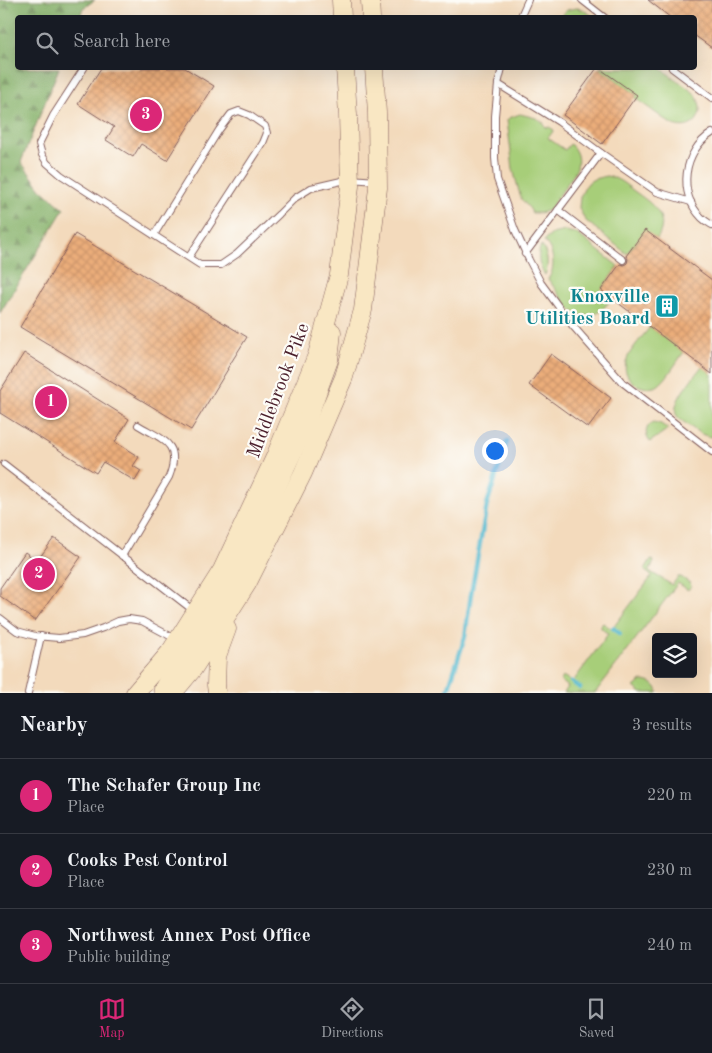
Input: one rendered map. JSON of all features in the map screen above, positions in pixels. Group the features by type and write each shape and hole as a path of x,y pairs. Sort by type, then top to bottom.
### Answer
{"main road":[{"path":"341,0 342,15"},
{"path":"370,0 371,15"},
{"name":"Middlebrook Pike","path":"137,692 170,652 222,570 275,457 317,355 339,275 350,186 345,70"},
{"path":"173,693 193,669 247,584 303,473 344,377 363,310 378,188 374,70"},
{"path":"163,693 178,662 237,572 305,426 329,360 339,275"},
{"path":"217,693 217,656 240,594"}],"lane":[{"path":"521,15 528,0"},
{"path":"582,0 601,15"},
{"path":"83,70 53,116 39,144 42,155 47,163 61,176 200,265 221,265 237,254 295,198 311,188 350,179 378,181"},
{"path":"502,70 498,84 495,116 497,179 515,230 541,283 572,325 622,382 712,452"},
{"path":"675,70 712,98"},
{"path":"498,84 559,122 657,192 691,202"},
{"path":"154,235 219,130 231,114 239,111 249,115 265,126 267,133 264,143 189,257"},
{"path":"712,133 705,137 694,151 687,167 686,185 691,202 702,218 712,226"},
{"path":"526,254 600,153"},
{"path":"558,210 623,260"},
{"path":"122,556 169,477 173,466 174,457 172,450 166,442 138,425"},
{"path":"4,464 195,612"},
{"path":"0,618 17,631 59,638 83,635 118,621 129,619 142,621 170,636 179,637"},
{"path":"28,693 41,636"}],"green space":[{"path":"0,0 95,0 83,8 81,15 15,15 15,70 58,70 21,162 41,189 64,209 0,313"},
{"path":"582,9 591,15 562,15 567,10"},
{"path":"602,70 663,70 693,92 698,99 700,113 693,124 679,127 671,124 635,98 637,95"},
{"path":"520,114 536,118 544,123 547,128 549,127 554,130 548,138 565,150 570,144 578,158 574,174 549,210 540,213 532,213 521,199 513,169 507,120"},
{"path":"606,176 624,183 647,200 657,211 662,223 657,239 645,231 627,254 585,220 579,208 580,197 589,182"},
{"path":"565,231 580,236 618,266 601,290 612,298 603,309 593,315 582,315 569,308 548,279 551,275 553,259 550,249 544,241 552,234"},
{"path":"541,245 547,260 545,275 539,260"},
{"path":"650,327 684,352 664,380 651,388 633,382 628,377 625,366 631,351"},
{"path":"702,366 712,374 712,437 696,431 676,414 677,402 680,396"},
{"path":"654,422 668,429 650,442 646,430"},
{"path":"653,560 654,562 649,571 672,585 678,577 681,577 690,583 691,586 688,590 678,583 595,693 564,693 568,687 561,682 561,678 565,677 572,683 608,634 601,628 601,625 603,623 612,629 652,576 645,569 650,561"},
{"path":"642,681 653,684 658,693 641,693 634,687"}],"building":[{"path":"648,0 712,0 712,48 697,37 697,15 667,15"},
{"path":"100,70 188,70 214,86 167,160 141,144 133,157 106,140 114,127 78,104"},
{"path":"596,70 602,70 637,95 602,144 563,115"},
{"name":"Knoxville Utilities Board","path":"645,230 712,280 712,374 601,290 620,264 624,265 627,263 628,259 626,256"},
{"path":"75,234 247,337 191,430 20,327"},
{"path":"24,353 129,419 115,442 139,457 133,466 141,471 135,481 103,462 96,473 0,413 0,391"},
{"path":"551,354 611,398 588,428 529,385"},
{"path":"54,538 81,557 35,621 0,596 0,588 25,552 37,561"}],"waterway":[{"path":"447,693 465,637 487,504 507,442"},
{"path":"613,628 620,634"},
{"path":"572,682 580,688"}],"place":[{"name":"Northwest Annex Post Office","path":"146,115"},
{"name":"Knoxville Utilities Board","path":"667,306"},
{"name":"The Schafer Group Inc","path":"51,402"},
{"name":"Cooks Pest Control","path":"39,574"}]}
